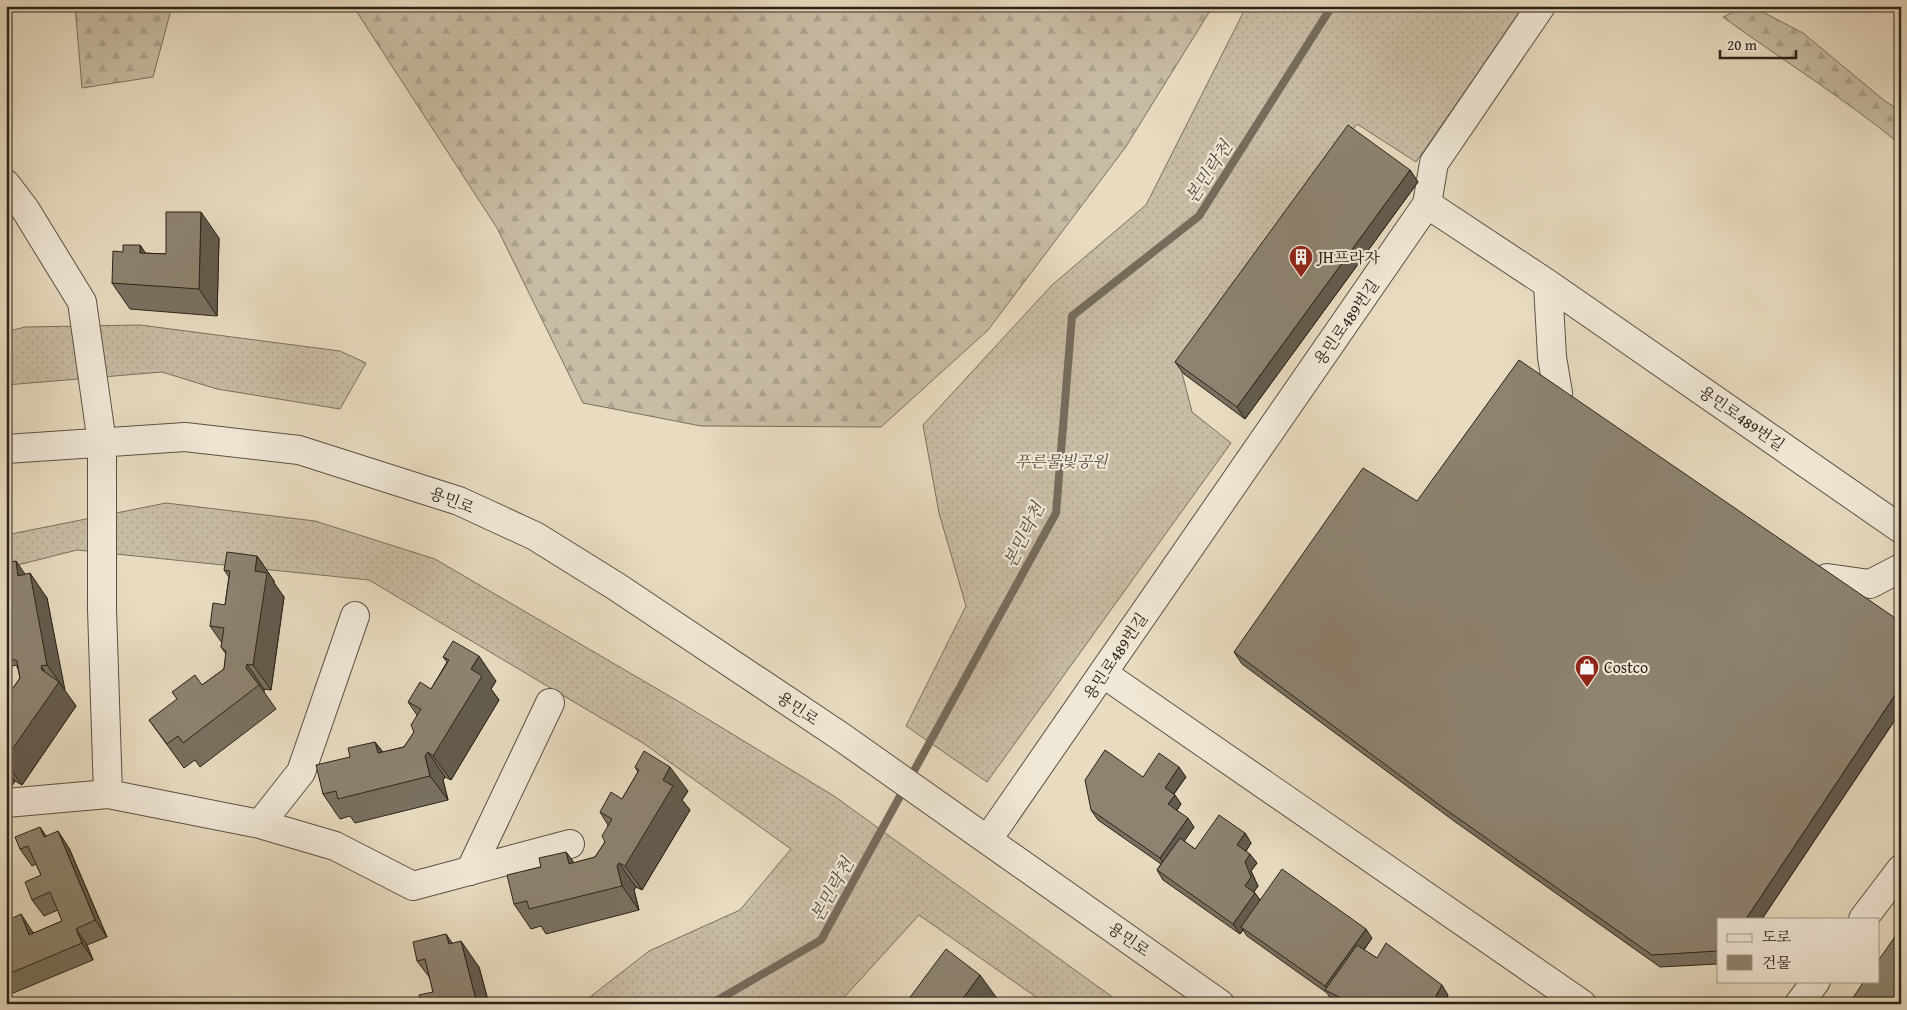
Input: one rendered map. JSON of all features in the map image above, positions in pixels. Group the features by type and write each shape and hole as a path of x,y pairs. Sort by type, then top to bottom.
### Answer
{"street":[{"path":"1427,204 1434,163 1541,6"},
{"path":"6,184 25,209 82,302 102,442 102,609 108,794"},
{"name":"용민로489번길","path":"988,839 1104,674 1427,204 1548,284 1901,529"},
{"path":"1548,284 1552,357 1558,393"},
{"name":"용민로","path":"6,449 185,437 299,450 459,502 535,536 617,587 840,736 1220,1004"},
{"path":"1827,578 1870,584 1901,568"},
{"path":"260,824 301,772 355,616"},
{"path":"1104,674 1582,1004"},
{"path":"470,871 550,703"},
{"path":"6,803 108,794 260,824 334,846 413,886 570,844"},
{"path":"1864,918 1901,869"},
{"path":"1799,1004 1815,982"}],"green space":[{"path":"75,6 172,6 153,77 82,88"},
{"path":"353,6 1213,6 1125,148 988,330 881,427 701,426 583,403 497,228"},
{"name":"푸른물빛공원","path":"1245,6 1524,6 1416,162 1357,124 1180,365 1192,412 1231,443 987,782 906,726 966,606 939,513 923,425 1052,285 1146,205"},
{"path":"1746,6 1751,6 1803,33 1885,101 1901,111 1901,145 1835,95 1723,17"},
{"path":"140,325 340,351 366,363 340,409 217,389 162,372 6,385 6,332 25,327"},
{"path":"166,503 315,521 435,559 683,704 834,796 1122,1004 1046,1004 919,915 838,1004 581,1004 649,951 740,910 791,849 643,743 369,580 77,550 6,568 6,535"}],"building":[{"name":"JH프라자","path":"1348,125 1410,170 1237,407 1175,362"},
{"path":"166,212 201,212 199,289 112,283 113,251 123,252 123,245 140,245 140,253 166,254"},
{"name":"Costco","path":"1519,360 1901,622 1901,686 1747,918 1717,918 1717,951 1652,955 1445,809 1234,652 1363,468 1417,501"},
{"path":"227,552 257,556 255,571 267,573 253,665 247,664 246,668 259,685 183,743 178,736 167,744 149,720 177,699 172,692 195,675 202,685 224,669 226,651 221,647 224,628 210,626 213,603 225,605 230,571 224,570"},
{"path":"16,561 18,576 30,573 47,665 41,666 42,670 59,682 6,758 6,698 20,678 17,661 10,658 6,639 6,563"},
{"path":"453,641 479,656 471,669 482,676 433,756 428,752 425,756 430,776 338,799 336,791 323,794 316,765 350,757 348,748 375,742 378,753 404,747 414,732 411,725 421,709 408,702 420,682 431,689 449,660 443,657"},
{"path":"1105,750 1143,777 1159,753 1179,767 1165,788 1175,795 1168,804 1188,818 1160,858 1091,810 1085,780"},
{"path":"644,751 670,767 663,780 673,786 625,866 619,863 617,866 622,886 529,909 527,901 514,904 507,875 541,867 539,858 566,852 569,864 595,857 605,842 602,836 612,819 600,812 611,792 622,799 639,770 635,767"},
{"path":"1219,815 1245,833 1237,845 1250,854 1245,862 1251,877 1245,886 1255,893 1233,924 1157,870 1180,838 1195,849"},
{"path":"40,827 44,837 58,831 95,920 76,929 82,943 6,975 6,921 21,914 29,935 62,921 50,892 32,900 25,882 41,875 28,846 20,849 15,837"},
{"path":"1282,869 1366,929 1325,986 1241,927"},
{"path":"1901,928 1901,1004 1849,1004 1863,982 1880,982 1880,958"},
{"path":"446,934 449,944 461,941 477,1004 421,1004 419,995 433,992 425,959 417,961 413,942"},
{"path":"1386,943 1442,985 1436,996 1446,1004 1353,1004 1325,990 1357,945 1377,958"},
{"path":"946,949 980,975 959,1004 905,1004"}],"waterway":[{"name":"본민락천","path":"910,778 1056,513 1072,316 1199,216 1332,6"},
{"name":"본민락천","path":"711,1004 821,940 904,789"}],"place":[{"name":"JH프라자","path":"1301,278"},
{"name":"Costco","path":"1587,688"}]}
